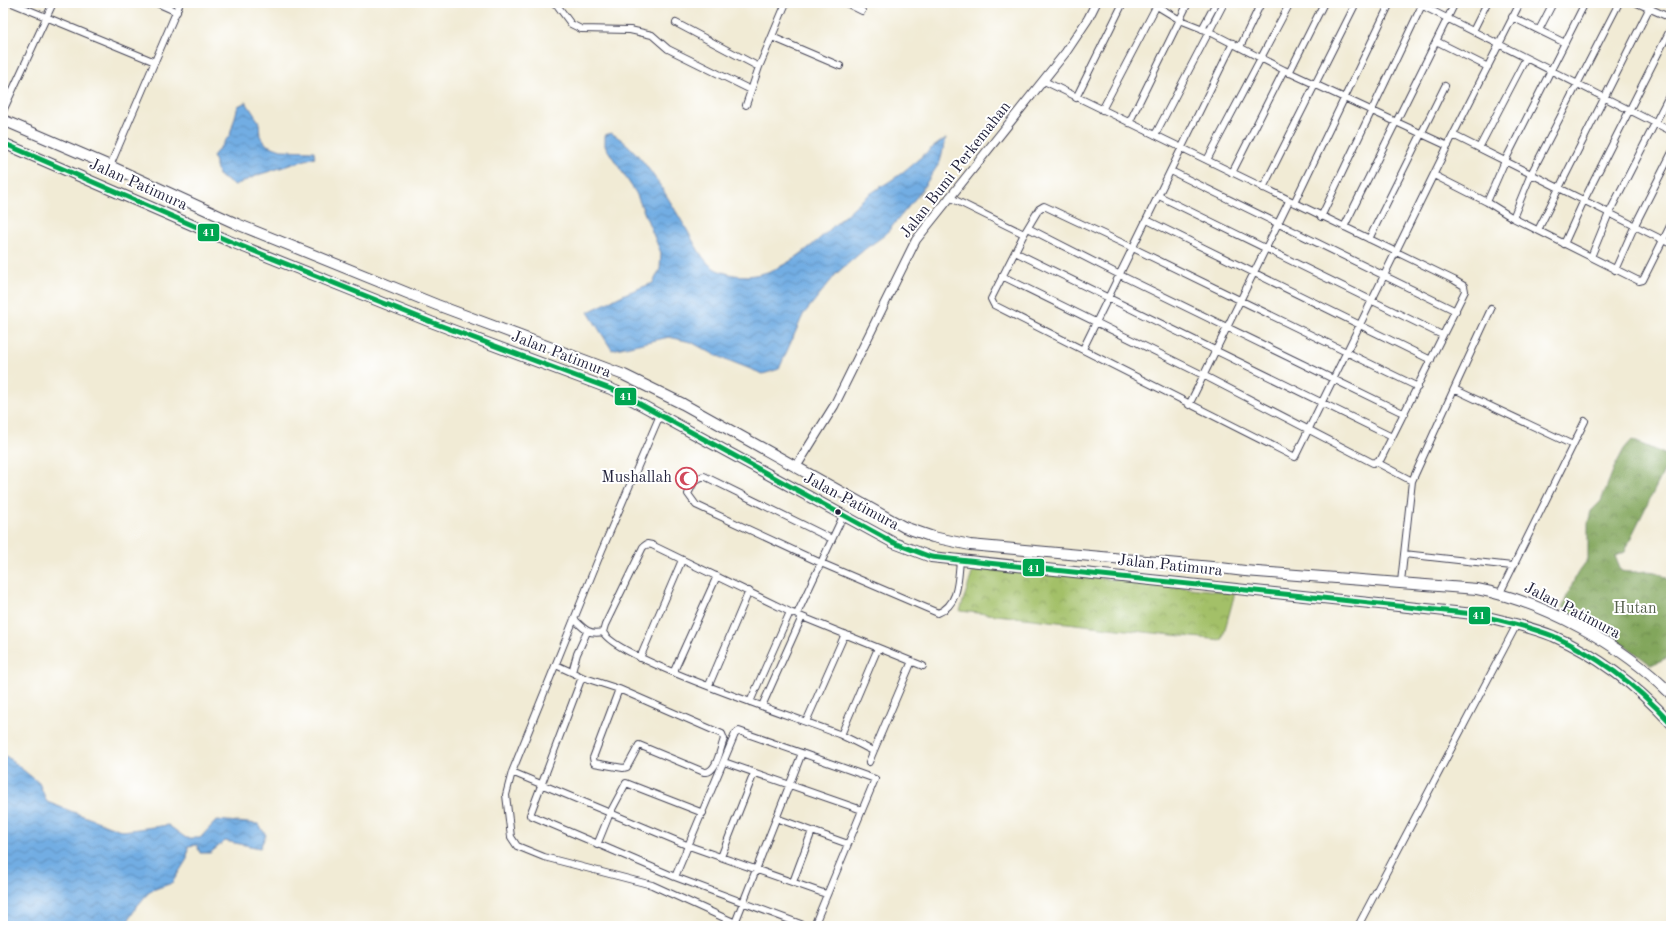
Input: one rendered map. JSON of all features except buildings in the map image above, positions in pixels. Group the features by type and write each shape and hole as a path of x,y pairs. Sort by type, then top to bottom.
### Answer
{"highway":[{"name":"Jalan Patimura","path":"3,120 110,166 237,224 437,305 624,375 683,404 904,527 933,537 970,545 1104,556 1245,571 1401,582 1477,589 1500,593 1535,606 1602,639 1652,675 1671,694"},
{"name":"Jalan Patimura","path":"3,143 229,241 431,322 616,391 894,543 931,557 1433,608 1474,614 1518,624 1553,637 1593,657 1623,677 1651,701 1671,723"},
{"path":"1102,574 1104,556"}],"street":[{"path":"12,3 155,62"},
{"path":"3,110 53,3"},
{"path":"157,3 177,12"},
{"path":"110,166 180,3"},
{"path":"553,3 557,5 571,24 581,29 630,30 652,35 668,49 751,90"},
{"path":"746,105 759,67 786,3"},
{"path":"846,3 862,11"},
{"name":"Jalan Bumi Perkemahan","path":"796,467 834,406 916,240 949,197 981,160 1044,81 1088,19 1096,3"},
{"path":"1076,98 1123,3"},
{"path":"1129,123 1188,3"},
{"path":"1155,135 1205,30 1216,3"},
{"path":"1205,30 1224,3"},
{"path":"1240,47 1261,3"},
{"path":"1207,160 1260,57 1290,3"},
{"path":"1232,173 1324,3"},
{"path":"1263,188 1356,3"},
{"path":"1189,405 1278,224 1292,202 1344,99 1390,3"},
{"path":"1344,227 1455,3"},
{"path":"1472,31 1486,3"},
{"path":"1418,387 1347,352 1241,300 1044,206 1039,209 1024,234 992,296 992,304 1083,349 1189,405 1295,457 1334,379 1347,352 1360,326 1384,276 1396,253 1448,146 1520,3"},
{"path":"1539,30 1553,3"},
{"path":"1487,202 1505,161 1585,3"},
{"path":"1513,218 1531,174 1619,3"},
{"path":"1636,3 1651,6 1671,18"},
{"path":"1102,110 1155,4 1180,20 1240,47 1286,72 1448,146"},
{"path":"1321,216 1420,4 1671,131"},
{"path":"1538,230 1558,187 1651,6"},
{"path":"1512,17 1565,43"},
{"path":"676,23 759,67"},
{"path":"1564,244 1584,200 1671,28"},
{"path":"772,37 840,66"},
{"path":"1436,42 1488,67"},
{"path":"1083,349 1233,44"},
{"path":"1479,148 1526,58"},
{"path":"1044,81 1076,98 1462,284 1465,292 1456,311 1442,335 1405,414 1381,459 1376,462"},
{"path":"1368,239 1445,86"},
{"path":"1591,257 1609,213 1671,92"},
{"path":"1454,136 1671,244"},
{"path":"1615,270 1671,154"},
{"path":"1171,171 1456,311"},
{"path":"1434,175 1487,202 1513,218 1636,280 1643,280 1671,224"},
{"path":"1159,196 1442,335"},
{"path":"949,197 1024,234"},
{"path":"1146,220 1431,360"},
{"path":"1028,228 1120,275 1228,326 1405,414"},
{"path":"1015,252 1392,437"},
{"path":"1002,276 1204,375 1308,431 1370,461 1376,462 1412,481"},
{"path":"1401,582 1412,481 1491,309"},
{"path":"1454,389 1573,445"},
{"path":"660,415 605,544 512,772 506,796 510,837 517,846 544,857 652,885 742,926"},
{"path":"1500,593 1512,566 1585,421"},
{"path":"832,539 704,476 695,480 688,494 696,505 821,563 938,613 947,610 952,603 958,587 960,560"},
{"path":"750,702 796,614 843,516"},
{"path":"603,632 644,545 652,545 796,614 923,666"},
{"path":"1404,554 1512,566"},
{"path":"640,658 682,560"},
{"path":"674,671 717,576"},
{"path":"709,685 749,591"},
{"path":"762,706 796,614"},
{"path":"575,620 587,632 594,634 603,632"},
{"path":"1358,926 1518,624"},
{"path":"572,672 577,654 587,632"},
{"path":"603,632 608,639 640,658 750,702 841,735 873,751"},
{"path":"806,722 845,634"},
{"path":"841,735 878,648"},
{"path":"868,762 912,661"},
{"path":"556,665 582,677 619,689 724,736 713,769 707,773 639,745 627,767 623,768 594,763 594,758 619,689"},
{"path":"582,677 540,784 530,812 531,817 675,877 806,926"},
{"path":"675,877 690,846 735,734 739,731 802,753 875,779 814,926"},
{"path":"735,923 802,753"},
{"path":"724,762 789,786 862,810"},
{"path":"512,772 690,846 826,894"},
{"path":"721,857 754,773"},
{"path":"597,845 610,813 627,783 703,812"},
{"path":"776,818 848,844"},
{"path":"793,882 812,831"}],"green space":[{"name":"Hutan","path":"1632,440 1671,457 1625,552 1615,556 1621,571 1648,571 1659,573 1671,582 1671,656 1651,665 1604,629 1562,607 1577,574 1588,559 1588,523 1591,511 1601,501 1614,468 1624,449"},
{"path":"975,564 1235,593 1222,640 960,611"}],"water":[{"path":"246,102 259,122 260,136 267,145 281,150 314,151 315,157 261,174 235,185 219,176 213,156 230,135 238,106"},
{"path":"611,133 633,151 654,176 699,251 710,266 726,273 746,276 766,273 802,253 820,239 866,197 899,175 946,138 940,162 919,194 885,235 865,249 837,273 803,315 779,369 763,374 715,355 691,342 669,337 612,350 588,312 627,293 653,283 660,269 661,253 636,193 605,146 605,135"},
{"path":"6,756 39,783 47,802 123,831 168,825 186,838 200,838 217,820 258,824 266,835 260,848 225,841 210,853 200,853 197,845 188,846 187,859 172,883 150,891 137,906 125,926 3,926 3,757"}],"transit line":[{"name":"41","path":"3,143 229,241 431,322 616,391 894,543 931,557 1474,614 1543,632 1570,644 1602,663 1617,674 1645,697 1671,723"}],"place":[{"name":"Mushallah","path":"687,478"}]}
